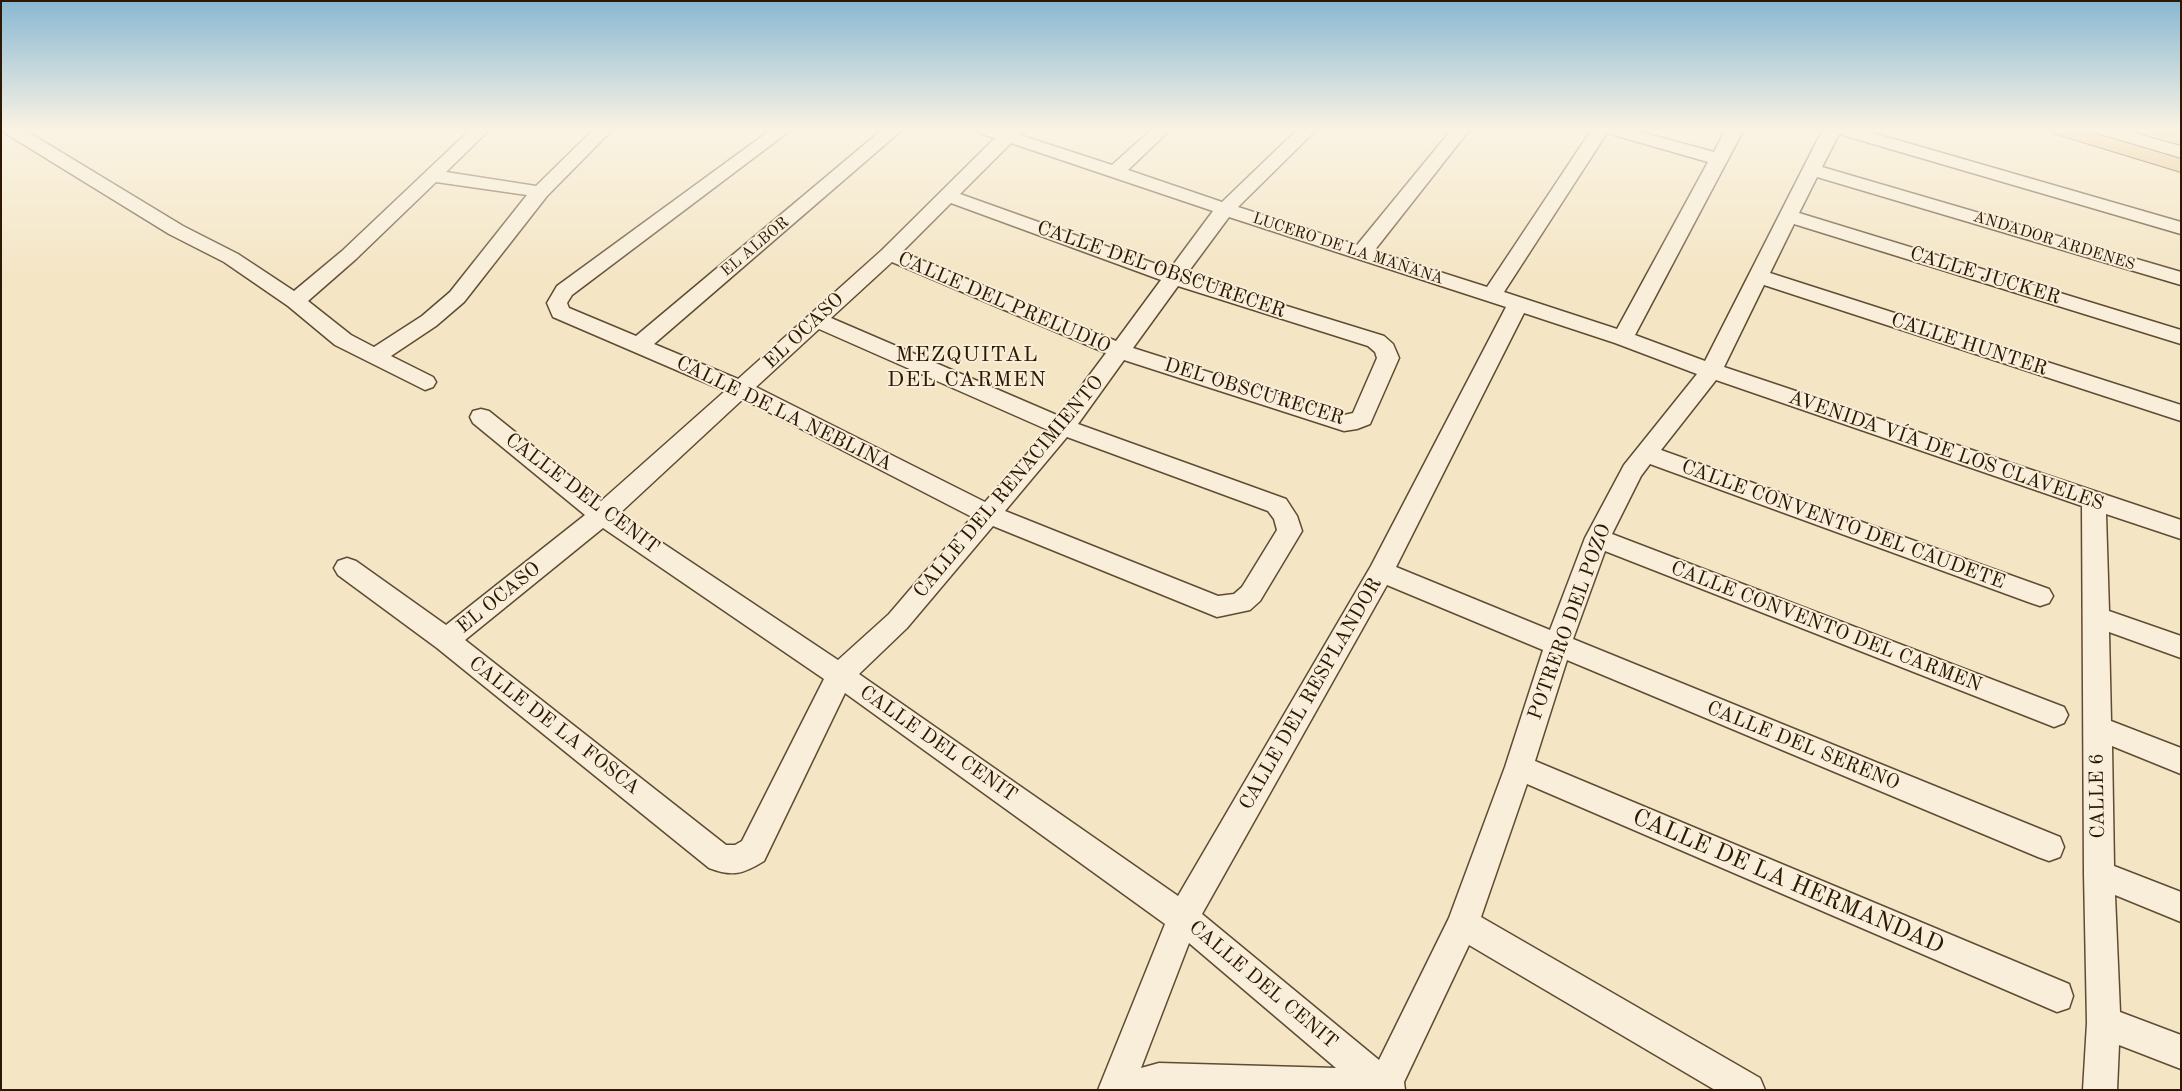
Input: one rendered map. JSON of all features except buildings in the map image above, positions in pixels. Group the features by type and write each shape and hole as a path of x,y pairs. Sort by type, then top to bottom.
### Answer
{"street":[{"path":"94,180 176,230 231,258 295,301 343,340 425,382"},
{"path":"295,301 349,255 428,180"},
{"path":"464,180 540,192"},
{"path":"375,356 429,321 458,297 540,192 552,180"},
{"name":"CALLE DE LA NEBLINA","path":"714,180 564,291 557,303 560,312 741,389 990,515 1217,606 1242,603 1251,594 1290,530 1285,516 1277,504 1063,427"},
{"name":"EL ALBOR","path":"638,346 834,180"},
{"name":"EL OCASO","path":"446,640 602,515 889,254 964,180"},
{"name":"LUCERO DE LA MAÑANA","path":"1139,180 1519,303 1711,370"},
{"name":"CALLE DEL RENACIMIENTO","path":"738,860 753,851 840,675 898,620 990,515 1063,427 1226,209 1256,180"},
{"path":"1362,252 1420,180"},
{"path":"1492,295 1568,180"},
{"path":"1623,338 1708,180"},
{"name":"POTRERO DEL POZO","path":"1389,1088 1463,924 1519,768 1558,645 1597,538 1632,471 1711,370 1806,180"},
{"name":"ANDADOR ARDENES","path":"1848,180 2181,279"},
{"path":"2016,180 2181,228"},
{"name":"CALLE DEL OBSCURECER","path":"948,196 1174,278 1376,341"},
{"name":"CALLE JUCKER","path":"1788,216 2181,337"},
{"name":"CALLE DEL PRELUDIO","path":"889,254 1120,351"},
{"name":"CALLE HUNTER","path":"1758,276 2181,413"},
{"name":"CALLE DEL RESPLANDOR","path":"1115,1090 1183,918 1381,572 1519,303"},
{"path":"816,320 1063,427"},
{"name":"DEL OBSCURECER","path":"1120,351 1344,424 1362,418 1388,358 1385,349 1376,341"},
{"name":"AVENIDA VÍA DE LOS CLAVELES","path":"1711,370 2181,530"},
{"name":"CALLE DEL CENIT","path":"480,417 602,515 840,675 1183,918 1389,1088"},
{"name":"CALLE CONVENTO DEL CAUDETE","path":"1646,454 2040,596"},
{"name":"CALLE 6","path":"2094,501 2099,874 2104,1023 2100,1090"},
{"name":"CALLE CONVENTO DEL CARMEN","path":"1597,538 2054,715"},
{"name":"CALLE DE LA FOSCA","path":"348,568 446,640 720,858 738,860"},
{"name":"CALLE DEL SERENO","path":"1381,572 2049,847"},
{"path":"2096,617 2181,647"},
{"path":"2097,728 2181,761"},
{"name":"CALLE DE LA HERMANDAD","path":"1519,768 2057,996"},
{"path":"2099,874 2181,907"},
{"path":"1463,924 1748,1090"},
{"path":"2104,1023 2181,1052"},
{"path":"1126,1090 1159,1080 1389,1088"}],"district":[{"name":"MEZQUITAL DEL CARMEN","path":"967,368"}]}
